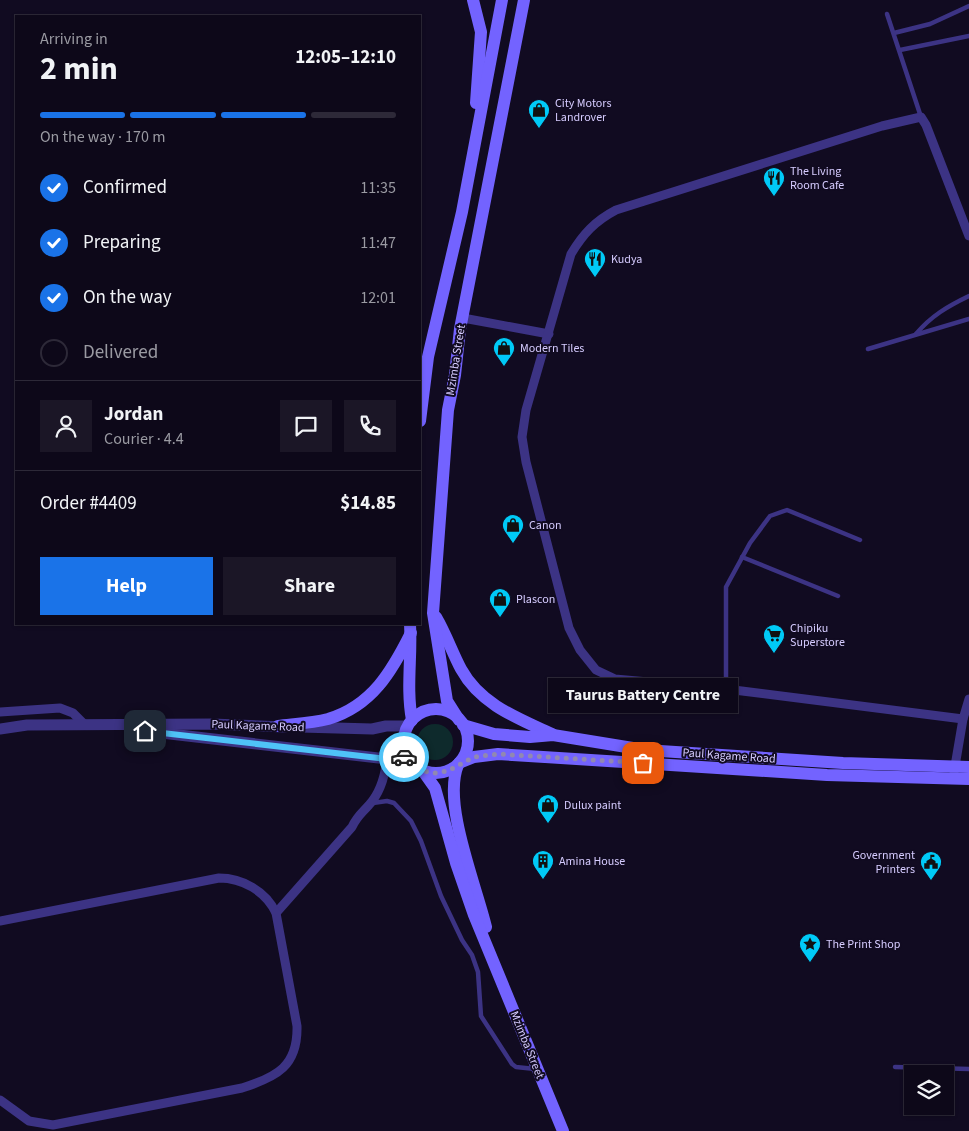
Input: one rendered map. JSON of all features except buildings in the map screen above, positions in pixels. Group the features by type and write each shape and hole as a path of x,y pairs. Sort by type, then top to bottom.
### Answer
{"main road":[{"path":"472,160 481,32 473,0"},
{"name":"Mzimba Street","path":"421,413 428,357 472,160 502,0"},
{"name":"Mzimba Street","path":"461,722 447,701 433,613 448,410 463,318 524,0"},
{"path":"433,613 473,688 489,703 553,735"},
{"path":"410,723 408,697 411,628"},
{"path":"278,726 328,719 357,706 377,690 395,664 411,628"},
{"path":"435,710 444,711 461,722 467,738 467,747 459,764 453,792 456,818 494,958 474,915 435,788 410,760 405,749 404,737 410,723 418,714 435,710"},
{"name":"Paul Kagame Road","path":"461,722 494,734 553,735 645,750 843,763 953,773 969,767"},
{"path":"420,769 441,773 474,757 498,754 827,775 953,773 969,779"},
{"name":"Mzimba Street","path":"494,958 536,1069 563,1131"}],"street":[{"path":"963,719 726,689 615,679 596,670 580,650 569,628 546,545 526,462 522,437 526,410 571,254 582,235 600,219 616,210 882,126 921,117 926,125 969,236"},
{"path":"463,318 549,334"},
{"path":"953,773 963,719 969,699"},
{"path":"0,712 60,708 74,713 85,725"},
{"name":"Paul Kagame Road","path":"0,728 27,725 212,724 372,729 410,723"},
{"name":"Paul Kagame Road","path":"108,726 199,739 387,759 406,757 420,769"},
{"path":"276,913 352,826 357,816 370,805 385,778 387,759"},
{"path":"0,921 219,878 239,880 267,900 276,913 297,1026 295,1051 289,1061 272,1077 242,1088 53,1125 28,1121 0,1100"}],"lane":[{"path":"894,33 930,24 969,6"},
{"path":"887,14 921,117"},
{"path":"900,50 969,36"},
{"path":"915,335 929,319 948,306 969,296"},
{"path":"868,349 969,319"},
{"path":"726,689 726,587 742,557 770,516 787,510 860,540"},
{"path":"742,557 838,596"},
{"path":"370,805 379,801 394,803 411,821 421,841 444,904 462,940 472,955 478,972 481,1016 512,1064 516,1067 536,1069"},
{"path":"895,1068 969,1069"}],"green space":[{"path":"435,724 448,729 453,742 448,755 435,760 422,755 417,742 422,729"}],"way so far":[{"path":"404,757 423,771 435,773 448,771 459,763 474,757 498,754 643,763"}],"place":[{"name":"City Motors Landrover","path":"539,129"},
{"name":"The Living Room Cafe","path":"774,197"},
{"name":"Kudya","path":"595,278"},
{"name":"Modern Tiles","path":"504,367"},
{"name":"Canon","path":"513,544"},
{"name":"Plascon","path":"500,618"},
{"name":"Chipiku Superstore","path":"774,654"},
{"name":"Taurus Battery Centre","path":"643,763"},
{"name":"Dulux paint","path":"548,824"},
{"name":"Amina House","path":"543,880"},
{"name":"Government Printers","path":"931,881"},
{"name":"The Print Shop","path":"810,963"}],"route":[{"path":"145,731 199,739 387,759 404,757"}]}
